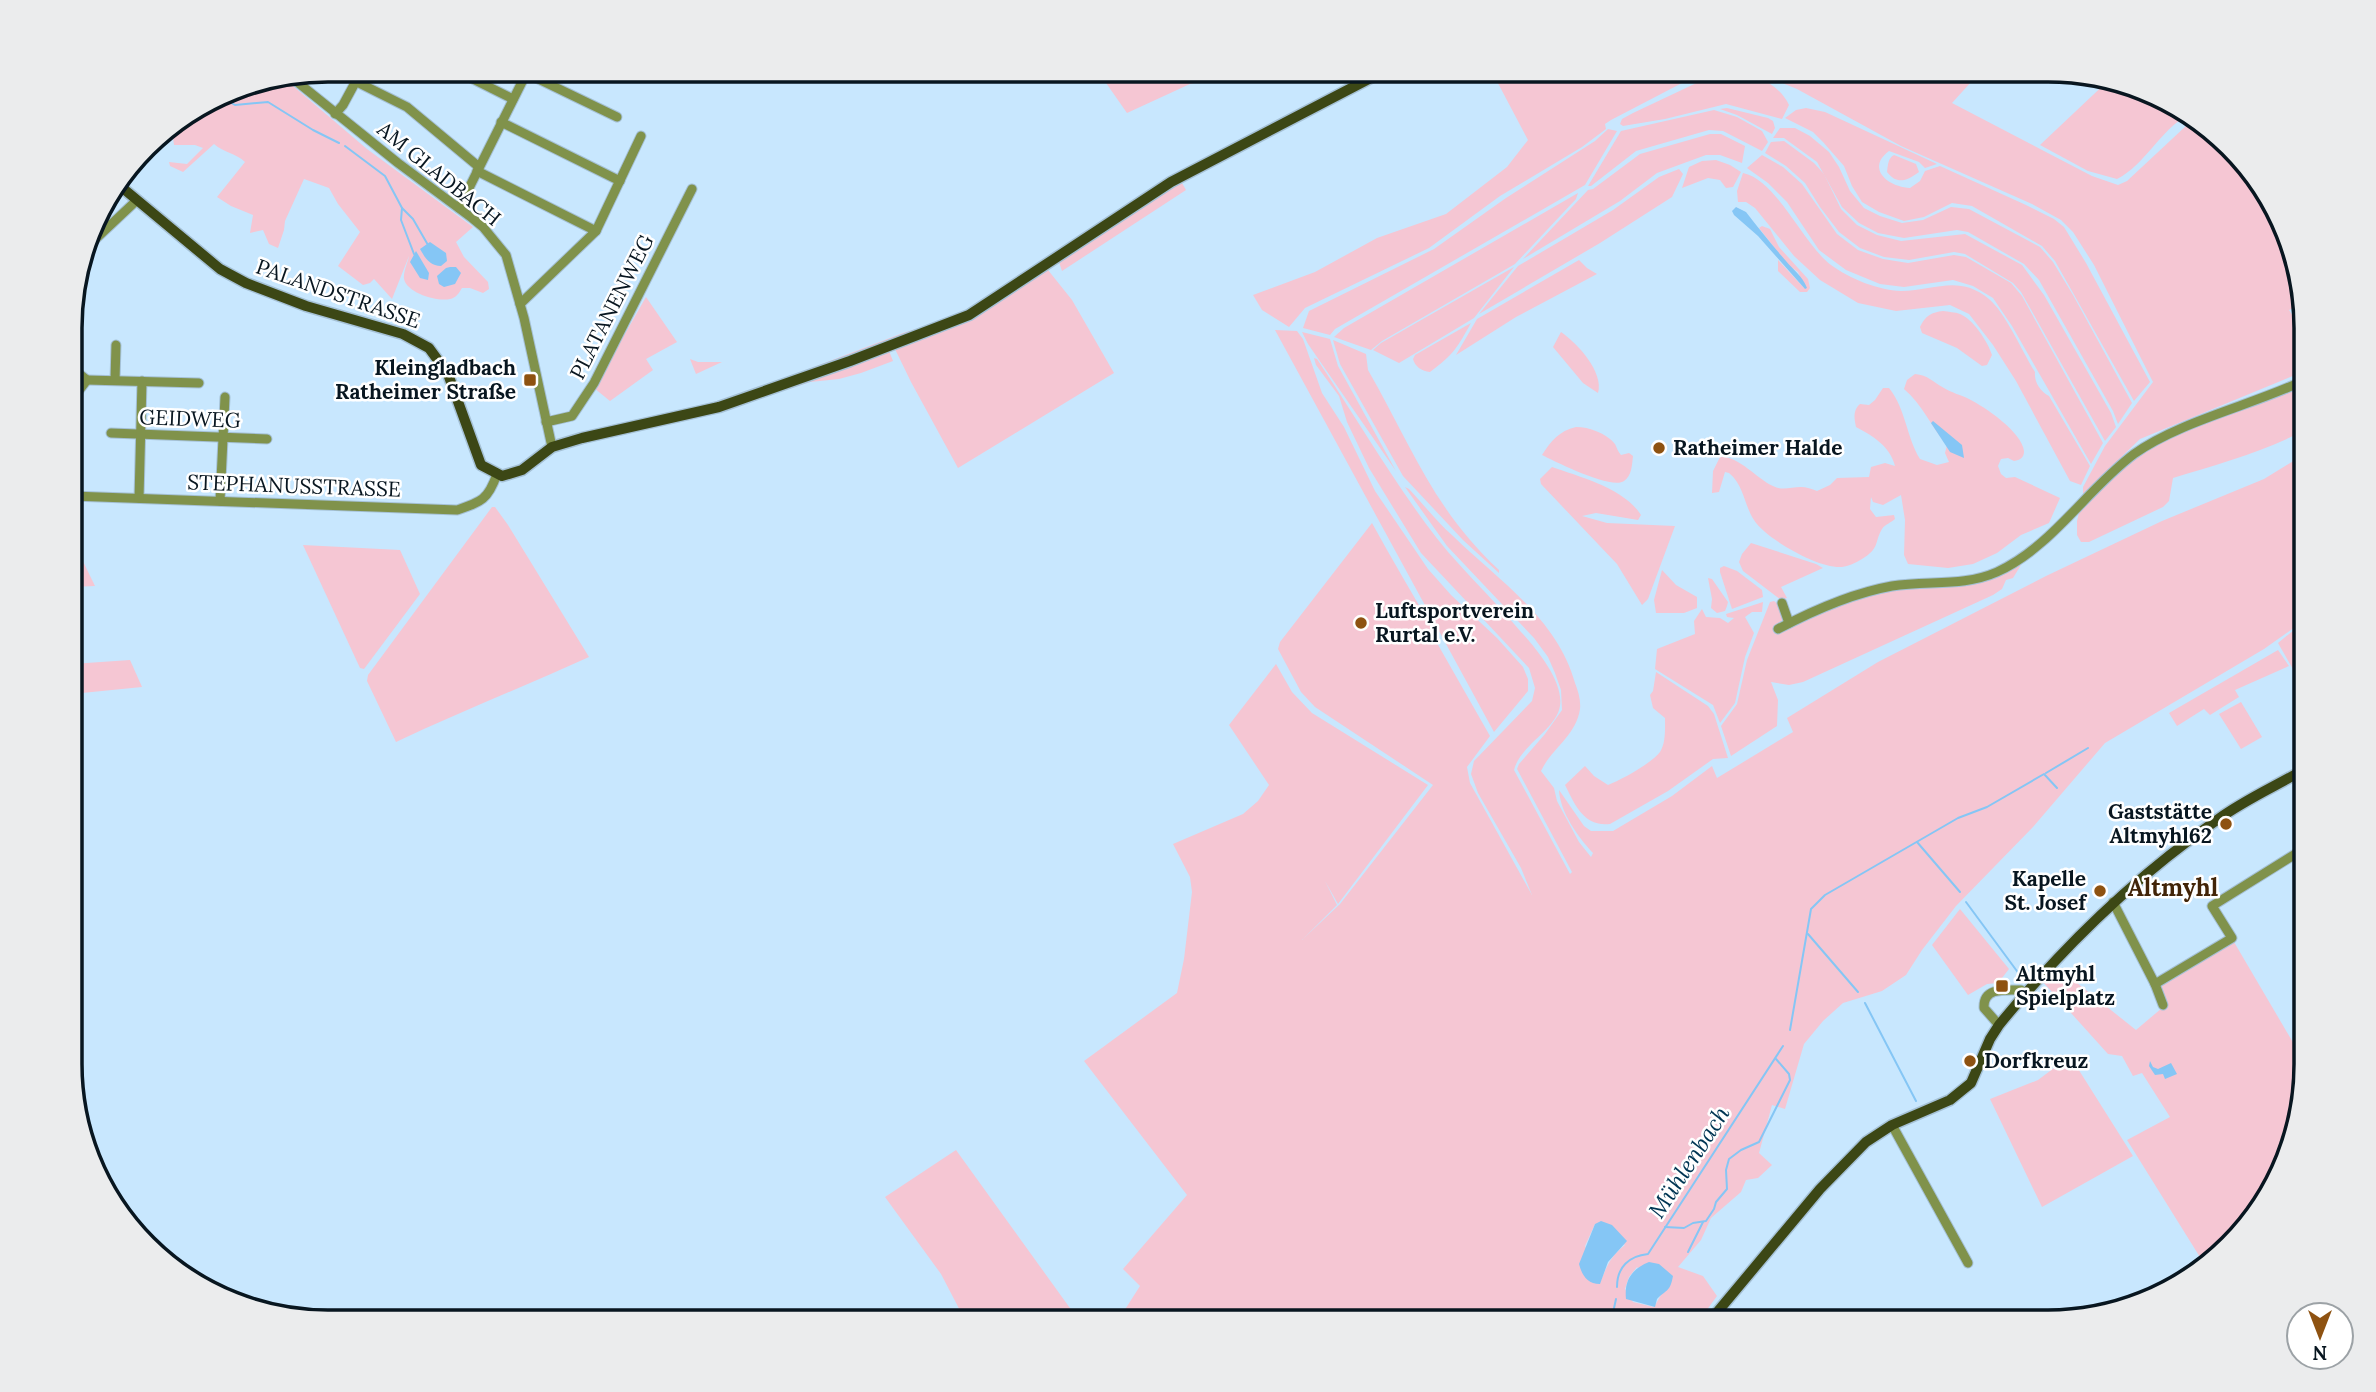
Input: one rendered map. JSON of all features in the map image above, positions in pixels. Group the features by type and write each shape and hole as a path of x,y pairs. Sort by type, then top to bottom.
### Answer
{"main road":[{"path":"497,474 512,474 522,470 552,447 719,407 970,315 1171,183 1362,82"},
{"name":"PALANDSTRASSE","path":"124,191 220,269 246,283 306,306 403,334 429,348 448,374 481,465 497,474"},
{"path":"1720,1309 1820,1189 1866,1142 1892,1125 1950,1100 1971,1083 1999,1025 2113,902 2218,818 2294,775"}],"street":[{"path":"335,114 356,83"},
{"path":"359,83 407,107 477,169 596,231"},
{"path":"481,83 513,99"},
{"path":"459,208 521,83"},
{"path":"550,83 617,117"},
{"name":"AM GLADBACH","path":"299,84 483,227 506,255 520,304 552,447"},
{"path":"501,122 620,181"},
{"path":"520,304 596,231 641,136"},
{"name":"PLATANENWEG","path":"545,422 572,416 594,383 692,189"},
{"path":"101,234 136,201"},
{"path":"116,345 116,380"},
{"path":"82,376 87,380 199,383"},
{"path":"82,387 87,380"},
{"path":"139,498 142,382"},
{"path":"1778,629 1859,593 1895,585 1978,579 1997,571 2037,548 2105,480 2147,446 2293,385"},
{"path":"220,501 225,397"},
{"name":"GEIDWEG","path":"111,433 267,439"},
{"name":"STEPHANUSSTRASSE","path":"82,496 457,510 478,503 487,496 497,474"},
{"path":"1782,603 1789,623"},
{"path":"2155,984 2232,938 2212,906 2294,855"},
{"path":"2113,902 2163,1005"},
{"path":"1999,1025 1983,1008 1986,997 1991,993 2021,990 2026,995"},
{"path":"1892,1125 1968,1263"}],"shaded area":[{"path":"1196,82 1190,84 1127,113 1106,83"},
{"path":"1498,82 1684,82 1611,120 1605,124 1606,129 1582,147 1500,196 1429,248 1305,308 1289,327 1262,310 1253,295 1315,272 1377,238 1446,214 1507,167 1528,140"},
{"path":"1698,82 1767,82 1778,90 1789,105 1782,119 1726,104 1665,119 1623,126 1620,124 1622,119"},
{"path":"1780,82 1971,82 1952,103 2092,176 2118,185 2127,181 2187,125 2222,154 2243,178 2261,205 2275,234 2292,296 2293,308 2289,310 2293,316 2293,376 2140,439 2083,494 2083,487 2105,446 2153,382 2094,265 2073,232 2061,220 2032,204 1901,146"},
{"path":"291,85 367,149 473,227 456,242 464,257 488,282 489,289 483,293 462,288 454,298 444,300 423,295 406,284 404,279 409,256 392,299 374,279 363,285 338,266 360,232 329,188 304,179 285,221 278,248 269,244 263,230 250,233 253,215 217,197 245,162 214,144 183,172 170,166 169,162 187,164 203,148 195,145 174,145 173,137 205,115 249,95"},
{"path":"2100,88 2142,101 2179,120 2136,165 2117,179 2088,171 2040,145"},
{"path":"1727,108 1768,118 1773,121 1775,128 1772,134 1720,109"},
{"path":"1806,108 1825,112 1937,164 1925,168 1919,162 1889,151 1882,157 1879,170 1882,176 1894,184 1910,188 1920,181 1925,171 1940,166 2026,205 2064,227 2150,382 2134,401 2055,261 2042,246 1972,206 1952,203 1924,217 1904,221 1879,212 1862,202 1844,166 1813,132 1785,118 1796,110"},
{"path":"1714,110 1737,117 1762,131 1768,142 1762,151 1723,131 1709,130 1636,151 1588,186 1621,131"},
{"path":"1780,128 1795,128 1810,136 1829,152 1850,191 1864,208 1880,216 1902,223 1923,220 1951,207 1969,209 2040,247 2053,262 2073,295 2132,403 2118,424 2039,280 2024,264 1968,232 1957,230 1904,238 1878,233 1859,223 1842,207 1817,162 1784,138 1773,138"},
{"path":"1608,129 1617,131 1585,185 1335,329 1330,335 1303,328 1309,311 1434,249 1506,198 1595,141"},
{"path":"1710,134 1721,134 1745,146 1742,163 1720,155 1706,155 1657,173 1620,201 1523,259 1588,190 1640,154"},
{"path":"1784,141 1814,163 1824,174 1841,209 1857,225 1877,235 1901,241 1965,234 2022,265 2044,295 2111,413 2116,427 2105,441 2021,292 2013,283 1965,254 1954,252 1909,260 1884,257 1860,248 1839,232 1805,183 1786,166 1765,153 1771,142"},
{"path":"1762,155 1783,167 1802,184 1837,234 1858,250 1883,259 1908,263 1954,255 1966,257 2011,283 2022,296 2103,443 2091,464 2012,326 1993,298 1973,286 1953,280 1904,287 1880,284 1846,270 1819,250 1787,202 1768,183 1747,168"},
{"path":"1894,155 1916,164 1919,172 1910,178 1895,179 1887,172 1889,160"},
{"path":"1716,160 1741,172 1733,187 1726,188 1720,180 1708,178 1682,188 1689,167 1702,161"},
{"path":"1679,169 1683,174 1672,197 1479,314 1518,266 1613,210 1659,177"},
{"path":"1743,173 1767,187 1810,243 1831,265 1847,275 1874,286 1901,291 1956,285 1978,291 1989,299 2007,323 2035,372 2038,386 2049,396 2090,466 2081,485 2070,481 2016,381 1969,314 1950,305 1896,311 1858,303 1820,280 1794,256 1755,208 1746,202 1738,202 1737,191"},
{"path":"1178,183 1182,183 1186,190 1062,271 1059,262 1062,258"},
{"path":"1578,193 1576,199 1515,264 1371,350 1334,337 1344,328"},
{"path":"1762,226 1770,229 1779,247 1808,279 1810,288 1807,292 1800,292 1778,271 1778,260 1805,289 1798,272 1788,265 1759,228"},
{"path":"1579,260 1597,274 1516,317 1456,355 1477,319"},
{"path":"1514,267 1474,318 1399,363 1373,350 1381,343"},
{"path":"1048,270 1072,300 1114,373 958,468 895,349 962,322"},
{"path":"646,297 677,342 646,359 653,370 610,401 594,388"},
{"path":"1943,311 1960,314 1975,326 1992,355 1987,365 1982,366 1957,348 1922,333 1920,327 1927,317"},
{"path":"951,319 744,394 903,333"},
{"path":"1471,323 1454,350 1430,372 1415,364 1415,355"},
{"path":"1275,330 1297,331 1303,339 1322,393 1344,427 1375,491 1428,569 1523,667 1528,679 1528,691 1494,732"},
{"path":"1302,332 1330,339 1338,366 1396,471 1308,344"},
{"path":"1561,332 1574,343 1593,367 1599,385 1598,393 1583,383 1553,347"},
{"path":"1333,340 1366,354 1368,370 1440,500 1499,573 1463,540 1403,476 1340,364"},
{"path":"889,351 893,361 861,373 810,382 739,405"},
{"path":"1314,358 1437,538 1527,639 1553,676 1560,697 1557,715 1523,753 1514,770 1570,874 1572,872 1517,769 1562,710 1561,690 1555,673 1548,657 1534,638 1447,546 1405,487 1447,531 1524,602 1555,639 1566,660 1578,692 1578,719 1541,771 1554,788 1557,801 1579,842 1591,857 1593,853 1566,815 1559,790 1584,826 1591,831 1613,831 1672,796 1712,766 1717,778 1793,732 1787,718 1878,662 2046,576 2162,521 2264,479 2293,461 2293,628 2264,649 2105,743 2033,827 1956,906 1906,975 1882,991 1843,1003 1823,1021 1804,1044 1785,1109 1772,1105 1759,1153 1772,1165 1758,1178 1746,1180 1741,1192 1711,1218 1701,1240 1678,1267 1703,1276 1717,1296 1707,1309 1125,1310 1140,1286 1123,1269 1187,1195 1084,1061 1177,993 1192,892 1190,877 1173,844 1243,814 1258,801 1269,785 1229,725 1276,664 1292,692 1312,713 1428,785 1338,904 1325,881 1337,905 1302,940 1340,904 1433,785 1315,707 1301,692 1278,649 1280,642 1372,523 1490,736 1467,767 1470,783 1532,895 1521,868 1478,793 1471,774 1474,761 1532,701 1535,688 1529,668 1421,553 1369,468 1347,422 1339,396 1316,365","holes":["1595,1224 1625,1245 1613,1257 1600,1283 1585,1246","1637,1267 1661,1295 1654,1307 1633,1302 1625,1289 1629,1277"]},
{"path":"690,359 698,362 722,362 696,374"},
{"path":"1915,374 1927,377 1947,390 1976,403 2010,428 2022,444 2024,453 2016,461 2001,459 1998,466 2001,474 2006,478 2015,477 2060,498 2049,523 2021,535 1997,553 1973,564 1948,568 1908,564 1904,555 1905,520 1901,495 1883,505 1873,502 1871,497 1870,509 1876,517 1894,515 1895,519 1883,527 1868,555 1842,567 1807,558 1781,544 1760,528 1738,483 1729,473 1725,472 1719,492 1712,493 1713,471 1720,457 1740,463 1776,487 1803,487 1817,491 1837,478 1869,477 1871,467 1885,463 1895,466 1885,447 1856,427 1855,412 1858,406 1869,405 1883,388 1889,388 1895,396 1920,459 1937,465 1949,462 1945,453 1947,445 1904,389 1907,380"},
{"path":"2293,383 2293,436 2257,451 2173,478 2169,501 2163,507 2089,542 2081,542 2077,535 2077,521 2082,500 2132,453"},
{"path":"1576,427 1592,429 1602,434 1615,444 1621,455 1629,453 1633,456 1627,479 1618,483 1596,479 1542,455 1556,437"},
{"path":"1552,467 1613,491 1641,515 1638,520 1596,513 1582,516 1607,523 1675,526 1648,599 1642,605 1617,564 1541,484 1540,479"},
{"path":"492,507 495,507 508,525 589,657 396,742 367,681 368,675"},
{"path":"1751,543 1823,568 1781,587 1787,598 1781,600 1743,571 1739,562"},
{"path":"303,545 400,550 420,594 364,669 360,668"},
{"path":"82,559 95,586 82,587"},
{"path":"2021,565 2013,578 2006,580 2002,589 1993,595 1803,682 1789,685 1771,682 1778,700 1777,726 1731,756 1721,726 1737,704 1747,660 1770,602 1774,601 1779,605 1784,619 1775,626 1778,632 1868,594 1902,588 1974,584"},
{"path":"1724,566 1737,571 1762,590 1763,597 1732,609 1720,572 1720,568"},
{"path":"1662,570 1676,585 1697,597 1697,608 1684,613 1656,613 1654,600"},
{"path":"1708,578 1712,579 1728,602 1725,611 1717,613 1711,608"},
{"path":"1763,602 1762,612 1752,612 1745,617 1754,633 1745,657 1735,703 1720,723 1713,705 1655,669 1657,649 1695,634 1694,621 1702,609 1706,617 1720,618 1728,623 1734,618 1727,617 1726,614"},
{"path":"2293,630 2293,670 2278,643"},
{"path":"2278,650 2289,666 2235,690 2239,697 2210,715 2204,709 2177,726 2169,713"},
{"path":"130,660 142,687 82,693 82,663"},
{"path":"1656,672 1708,706 1714,714 1728,758 1713,759 1668,791 1610,824 1593,822 1582,813 1565,785 1585,766 1608,785 1643,766 1660,752 1664,740 1665,718 1653,708 1650,695"},
{"path":"2241,702 2262,737 2241,749 2219,714"},
{"path":"1960,909 2009,969 1998,983 1987,984 1968,995 1932,945"},
{"path":"2234,942 2294,1044 2292,1096 2275,1158 2261,1187 2243,1214 2200,1257 2127,1140 2170,1117 2142,1073 2133,1076 2122,1056 2108,1054 2043,982 2057,967 2136,1030 2162,1008 2158,987"},
{"path":"2070,1056 2133,1156 2042,1207 1990,1099 2038,1080"},
{"path":"956,1150 1071,1310 960,1310 941,1274 885,1197"}],"water":[{"path":"1736,207 1746,212 1807,288 1805,289 1758,236 1734,215 1732,211"},
{"path":"430,242 446,253 447,261 441,266 431,263 420,249"},
{"path":"416,251 429,273 428,280 420,278 410,262"},
{"path":"450,267 456,267 461,273 455,284 444,287 439,284 437,276"},
{"path":"1933,421 1962,445 1964,458 1950,452 1931,423"},
{"path":"2150,1061 2153,1067 2158,1069 2171,1063 2177,1074 2165,1079 2163,1074 2155,1075 2149,1066"},
{"path":"1601,1221 1612,1225 1627,1241 1608,1262 1600,1284 1586,1278 1579,1264 1595,1224"},
{"path":"1649,1262 1659,1264 1673,1276 1669,1288 1657,1299 1655,1307 1626,1299 1626,1286 1630,1276"}],"waterway":[{"path":"231,103 235,105 268,102 339,143"},
{"path":"345,146 385,176 402,208 413,219 428,245"},
{"path":"402,208 401,220 414,254"},
{"path":"2046,773 2088,748"},
{"name":"Mühlenbach","path":"1790,1030 1811,909 1825,895 1958,818 1987,807 2044,774 2057,788"},
{"path":"1917,842 1960,892"},
{"path":"1966,902 2025,982"},
{"path":"1808,934 1858,992"},
{"path":"1865,1003 1916,1101"},
{"name":"Mühlenbach","path":"1617,1287 1619,1274 1625,1264 1635,1257 1648,1254 1783,1046"},
{"path":"1665,1227 1684,1228 1706,1221 1727,1189 1726,1170 1729,1159 1759,1142 1790,1080 1789,1074 1776,1059"},
{"path":"1688,1252 1703,1222"},
{"name":"Mühlenbach","path":"1614,1309 1616,1299"}],"place":[{"name":"Kleingladbach Ratheimer Straße","path":"530,380"},
{"name":"Ratheimer Halde","path":"1659,448"},
{"name":"Luftsportverein Rurtal e.V.","path":"1361,623"},
{"name":"Gaststätte Altmyhl62","path":"2226,824"},
{"name":"Kapelle St. Josef","path":"2100,891"},
{"name":"Altmyhl Spielplatz","path":"2002,986"},
{"name":"Dorfkreuz","path":"1970,1061"}],"district":[{"name":"Altmyhl","path":"2173,888"}]}
